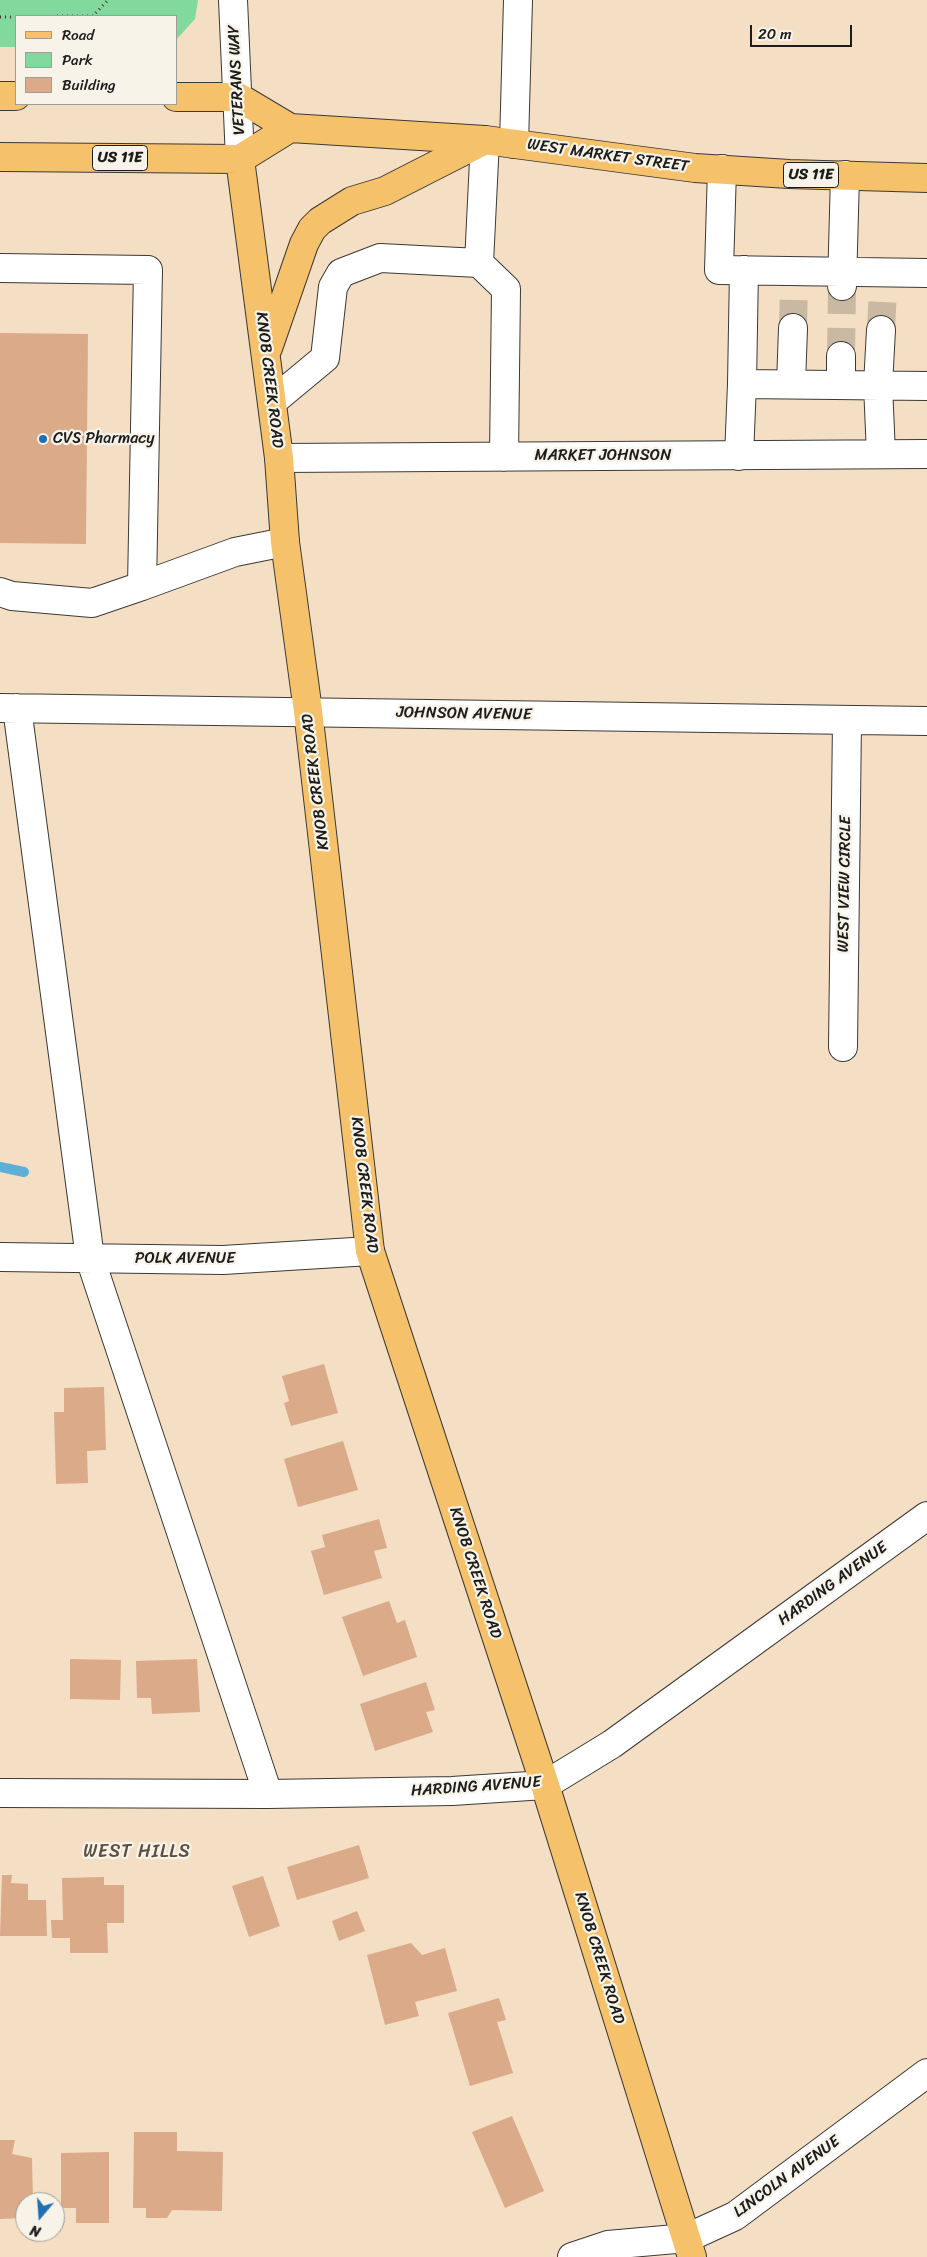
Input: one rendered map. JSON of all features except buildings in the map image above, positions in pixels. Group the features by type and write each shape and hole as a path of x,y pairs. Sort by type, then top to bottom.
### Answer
{"main road":[{"path":"0,96 15,96"},
{"path":"178,97 238,96"},
{"name":"WEST MARKET STREET","path":"238,96 290,128 485,140 695,168 789,174 927,178"},
{"path":"240,159 290,128"},
{"path":"266,354 304,244 312,229 326,217 352,201 385,191 485,140"},
{"name":"US 11E","path":"0,157 240,159"},
{"name":"KNOB CREEK ROAD","path":"240,159 279,458 285,542 308,711 370,1251 545,1785 690,2247"}],"street":[{"name":"VETERANS WAY","path":"233,0 240,159"},
{"path":"514,144 518,0"},
{"path":"479,263 485,140"},
{"path":"722,169 719,270 744,270 794,278 884,281 927,273"},
{"path":"842,279 845,175"},
{"path":"272,402 325,358 333,287 341,274 380,258 479,263 506,290 504,457"},
{"path":"0,268 148,270 142,586"},
{"path":"739,456 744,270"},
{"path":"791,384 793,328"},
{"path":"881,330 878,385 881,454"},
{"path":"841,384 842,356"},
{"path":"742,384 927,386"},
{"name":"MARKET JOHNSON","path":"279,458 927,454"},
{"path":"0,592 12,596 92,603 235,552 285,542"},
{"path":"9,708 90,1258 268,1794"},
{"name":"JOHNSON AVENUE","path":"9,708 927,721"},
{"name":"WEST VIEW CIRCLE","path":"843,1047 848,721"},
{"name":"POLK AVENUE","path":"0,1257 223,1260 370,1251"},
{"name":"HARDING AVENUE","path":"0,1793 268,1794 452,1791 545,1785 612,1744 927,1516"},
{"name":"LINCOLN AVENUE","path":"572,2257 608,2245 690,2247 735,2216 927,2073"}],"path":[{"path":"94,15 108,0"},
{"path":"0,17 15,17"}],"green space":[{"path":"0,0 198,0 195,19 178,38 178,15 15,15 15,47 0,47"}],"waterway":[{"path":"0,1167 24,1172"}],"tunnel":[{"path":"793,328 794,284"},
{"path":"841,356 842,286"},
{"path":"881,330 883,289"}],"place":[{"name":"CVS Pharmacy","path":"43,439"}],"district":[{"name":"WEST HILLS","path":"137,1852"}]}
